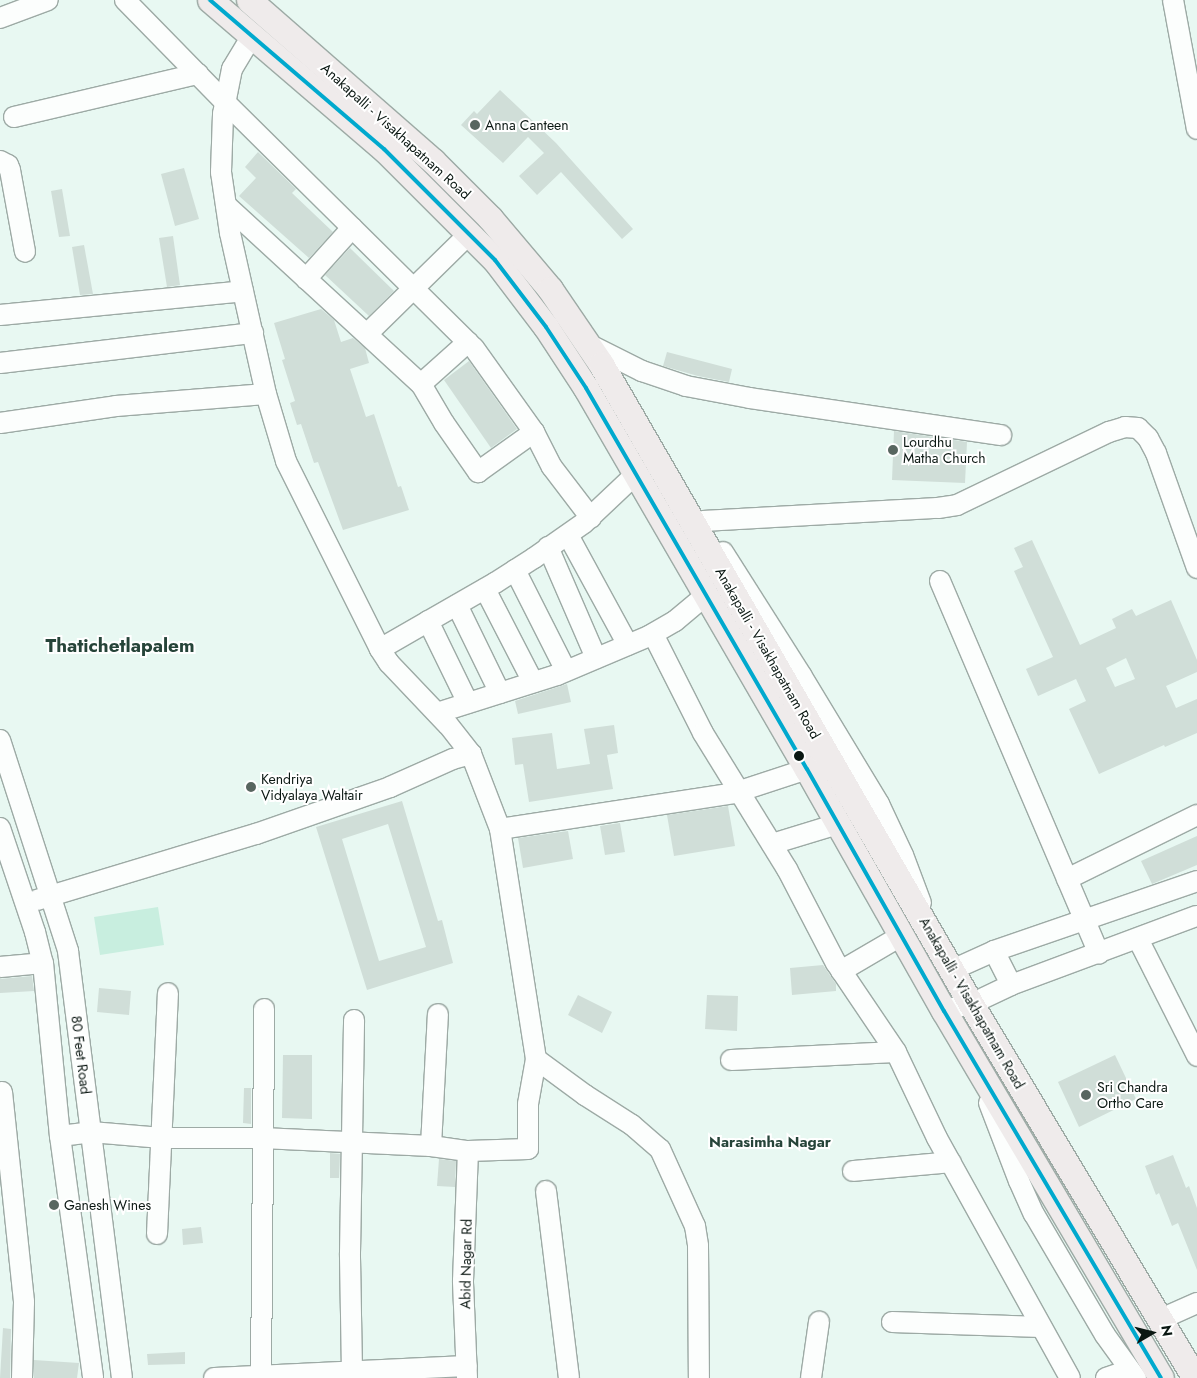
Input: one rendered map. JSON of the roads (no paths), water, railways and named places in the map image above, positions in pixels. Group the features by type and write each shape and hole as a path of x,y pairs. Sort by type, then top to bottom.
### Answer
{"main road":[{"path":"210,0 384,149 495,260 546,327 586,388 807,769 943,1010 1161,1378"},
{"name":"Anakapalli - Visakhapatnam Road","path":"249,0 433,161 490,218 550,289 586,342 640,431 971,1004 1195,1378"}],"street":[{"path":"126,0 225,102 468,342 534,432 552,467 590,518"},
{"path":"1173,0 1197,127"},
{"path":"0,18 39,2"},
{"path":"60,1136 91,1132 162,1138 262,1138 431,1146 468,1151 528,1149 528,1104 536,1060 500,829 471,754 437,713 389,662 380,649 286,461 266,394 243,291 221,172 225,102 232,70 252,36"},
{"path":"14,117 198,74"},
{"path":"0,161 8,164 10,170 25,252"},
{"path":"226,205 421,384 444,423 478,472 534,432"},
{"path":"306,279 352,228"},
{"path":"367,334 469,234"},
{"path":"0,315 243,291"},
{"path":"0,363 253,333"},
{"path":"421,384 468,342"},
{"path":"586,342 642,371 686,386 750,398 1001,435"},
{"path":"0,422 116,406 266,394"},
{"path":"703,521 938,508 957,505 1109,432 1125,427 1138,428 1148,438 1156,453 1197,568"},
{"path":"640,431 703,521 801,675 879,804 903,855 934,939"},
{"path":"380,649 457,606 568,535 590,518 636,474"},
{"path":"568,535 628,645"},
{"path":"548,547 596,658"},
{"path":"515,570 566,671"},
{"path":"940,581 1100,954"},
{"path":"485,589 533,682"},
{"path":"437,713 566,671 628,645 653,634 675,621 706,595"},
{"path":"457,606 500,693"},
{"path":"428,621 468,703"},
{"path":"653,634 703,733 772,844 841,971 896,1052 951,1162 1070,1378"},
{"name":"80 Feet Road","path":"0,740 68,951 122,1378"},
{"path":"26,904 50,895 256,834 390,787 453,759 471,754"},
{"path":"500,829 740,792 807,769"},
{"path":"1067,879 1197,814"},
{"path":"772,844 838,824"},
{"name":"80 Feet Road","path":"0,828 26,904 43,963 60,1136 93,1378"},
{"path":"952,970 994,951 1197,881"},
{"path":"943,1010 971,1004 1011,985 1100,954 1197,916"},
{"path":"841,971 901,936"},
{"path":"1138,939 1197,1056"},
{"path":"994,951 1011,985"},
{"path":"0,967 43,963"},
{"path":"157,1234 168,993"},
{"path":"261,1377 264,1009"},
{"path":"431,1146 438,1014"},
{"path":"352,1372 350,1253 354,1020"},
{"path":"731,1060 896,1052"},
{"path":"536,1060 585,1096 632,1124 660,1149 695,1226 698,1246 699,1378"},
{"path":"973,1061 1019,1181 1034,1214 1105,1335 1132,1374 1106,1378"},
{"path":"2,1092 24,1302 22,1378"},
{"name":"Abid Nagar Rd","path":"467,1372 463,1281 468,1151"},
{"path":"853,1171 951,1162"},
{"path":"546,1191 569,1378"},
{"path":"1161,1319 1197,1303"},
{"path":"811,1378 818,1322"},
{"path":"892,1322 1041,1327"},
{"path":"214,1378 352,1372 467,1372"}],"place":[{"name":"Anna Canteen","path":"475,125"},
{"name":"Lourdhu Matha Church","path":"893,450"},
{"name":"Kendriya Vidyalaya Waltair","path":"251,787"},
{"name":"Sri Chandra Ortho Care","path":"1086,1095"},
{"name":"Ganesh Wines","path":"54,1205"}],"district":[{"name":"Thatichetlapalem","path":"120,646"},
{"name":"Narasimha Nagar","path":"770,1143"}]}
